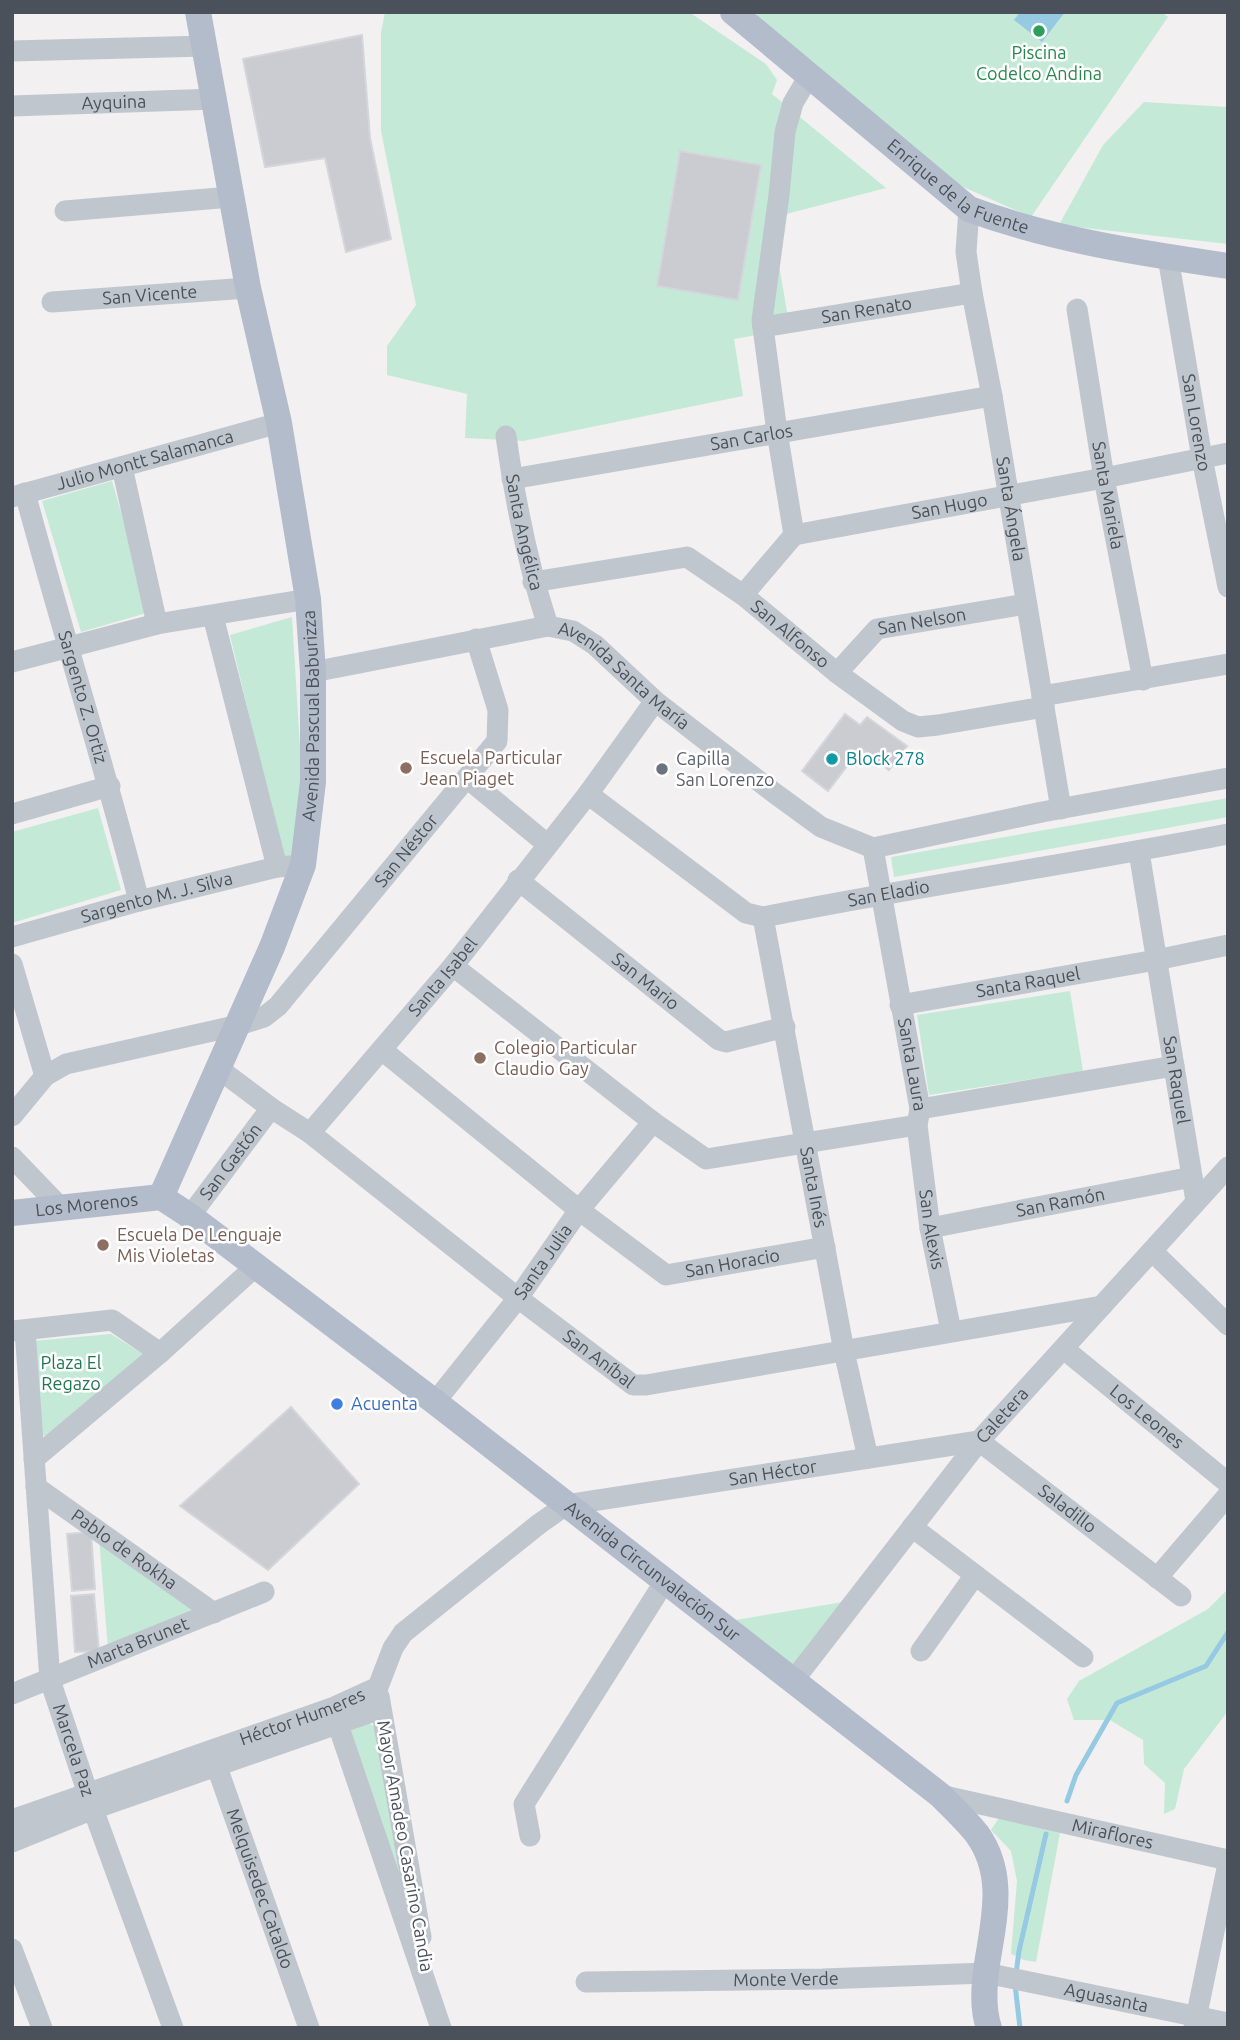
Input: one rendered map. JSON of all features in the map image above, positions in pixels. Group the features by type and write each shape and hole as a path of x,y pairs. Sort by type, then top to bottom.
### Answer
{"main road":[{"name":"Avenida Pascual Baburizza","path":"161,1197 272,947 313,782 313,672 308,599 279,423 248,288 200,12"},
{"name":"Enrique de la Fuente","path":"733,12 969,209 1014,226 1075,241 1228,266"},
{"name":"Los Morenos","path":"12,1213 161,1197"},
{"name":"Avenida Circunvalación Sur","path":"161,1197 190,1216 435,1402 940,1795 973,1830 995,1873 996,1906 1007,1978 984,2015 989,2028"}],"street":[{"path":"12,51 206,46"},
{"path":"743,594 794,535 763,327 785,132 793,103 809,76"},
{"name":"Ayquina","path":"12,106 216,99"},
{"path":"65,211 231,197"},
{"name":"Santa Ángela","path":"969,209 967,252 972,293 992,396 1061,809"},
{"name":"San Lorenzo","path":"1168,257 1202,458 1225,557 1228,587"},
{"name":"San Vicente","path":"52,302 248,288"},
{"name":"San Renato","path":"763,327 972,293"},
{"name":"Santa Mariela","path":"1077,309 1104,478 1143,680"},
{"name":"San Carlos","path":"512,480 992,396"},
{"name":"Julio Montt Salamanca","path":"19,495 279,423"},
{"name":"Santa Angélica","path":"506,436 512,480 533,582 548,626"},
{"name":"San Hugo","path":"794,535 1228,453"},
{"path":"122,467 157,624"},
{"name":"Sargento Z. Ortiz","path":"19,495 110,786 138,901"},
{"name":"San Alfonso","path":"533,582 687,557 743,594 837,673 903,721 918,727 1228,664"},
{"path":"12,662 157,624 308,599"},
{"name":"San Nelson","path":"837,673 877,629 1026,604"},
{"path":"213,616 290,866"},
{"name":"Avenida Santa María","path":"313,672 548,626 573,631 595,645 655,701 821,827 873,848"},
{"name":"San Néstor","path":"45,1076 66,1065 239,1025 264,1017 278,1006 497,741 498,710 477,639"},
{"name":"Santa Isabel","path":"310,1133 453,966 588,794 655,701"},
{"path":"467,778 548,844"},
{"path":"873,848 1228,778"},
{"path":"12,814 110,786"},
{"path":"588,794 746,913 763,917"},
{"name":"San Eladio","path":"763,917 1228,834"},
{"name":"Santa Laura","path":"873,848 918,1117 1174,1066"},
{"name":"San Raquel","path":"1139,852 1196,1201"},
{"name":"Sargento M. J. Silva","path":"12,937 138,901 290,866"},
{"name":"San Mario","path":"518,880 719,1040 726,1042 785,1027"},
{"name":"Santa Inés","path":"763,917 844,1351 868,1458"},
{"name":"Santa Raquel","path":"900,1005 1228,946"},
{"path":"12,964 45,1076 12,1116"},
{"path":"453,966 653,1122 706,1159 806,1142 918,1117"},
{"path":"382,1050 579,1210"},
{"name":"San Aníbal","path":"219,1069 310,1133 518,1298 633,1385 646,1385 1102,1306"},
{"name":"San Gastón","path":"190,1216 271,1108"},
{"name":"San Alexis","path":"918,1117 930,1228 951,1331"},
{"name":"Santa Julia","path":"435,1402 518,1298 579,1210 653,1122"},
{"path":"12,1157 62,1209"},
{"name":"Caletera","path":"793,1681 979,1441 1228,1167"},
{"name":"San Ramón","path":"930,1228 1192,1177"},
{"name":"San Horacio","path":"579,1210 666,1275 825,1247"},
{"path":"1152,1251 1228,1325"},
{"path":"34,1459 160,1353 256,1266"},
{"path":"19,1331 113,1320 160,1353"},
{"name":"Marcela Paz","path":"19,1331 34,1459 50,1679 90,1801 173,2028"},
{"name":"Los Leones","path":"1064,1349 1228,1483"},
{"name":"San Héctor","path":"566,1504 979,1441"},
{"name":"Saladillo","path":"979,1441 1181,1595"},
{"name":"Pablo de Rokha","path":"36,1487 214,1613"},
{"path":"1157,1578 1228,1495"},
{"name":"Héctor Humeres","path":"335,1716 378,1687 393,1648 403,1633 566,1504"},
{"path":"912,1527 1083,1657"},
{"path":"921,1651 975,1574"},
{"path":"530,1836 524,1804 665,1581"},
{"name":"Marta Brunet","path":"12,1694 264,1592"},
{"name":"Mayor Amadeo Casarino Candia","path":"378,1687 433,2005"},
{"name":"Héctor Humeres","path":"12,1820 90,1801 335,1716 380,1709"},
{"name":"Mayor Amadeo Casarino Candia","path":"335,1716 441,2028"},
{"name":"Melquisedec Cataldo","path":"213,1757 309,2028"},
{"name":"Miraflores","path":"940,1795 1228,1862"},
{"name":"Héctor Humeres","path":"12,1842 90,1801"},
{"path":"973,1830 999,1808"},
{"path":"1195,2022 1228,1862"},
{"path":"12,1949 20,1994 42,2028"},
{"name":"Monte Verde","path":"586,1982 1007,1978"},
{"name":"Aguasanta","path":"1007,1978 1195,2022 1228,2023"}],"green space":[{"path":"385,12 689,12 766,64 777,80 772,94 886,188 771,218 790,329 734,339 743,396 523,441 465,438 467,394 387,375 387,346 416,305 381,131 381,32"},
{"path":"757,12 1162,12 1168,17 1031,217 952,182 758,21"},
{"path":"1144,102 1228,107 1228,244 1059,225 1103,145"},
{"path":"112,481 150,612 81,632 42,501"},
{"path":"292,617 302,779 297,858 284,863 230,635"},
{"path":"1228,798 1228,817 894,877 891,857"},
{"path":"98,808 121,890 12,923 12,832"},
{"path":"1070,991 1083,1071 929,1095 917,1015"},
{"name":"Plaza El Regazo","path":"111,1334 146,1356 53,1435 41,1436 33,1341"},
{"path":"99,1538 201,1612 108,1649"},
{"path":"1228,1589 1228,1711 1184,1769 1175,1809 1164,1814 1165,1783 1144,1764 1143,1740 1110,1720 1074,1720 1067,1699 1079,1681 1208,1609"},
{"path":"849,1601 788,1673 724,1622"},
{"path":"368,1723 378,1728 407,1899 348,1734 350,1728"},
{"path":"999,1818 1060,1833 1036,1962 1011,1954 1017,1881 1011,1851 991,1830"}],"water":[{"name":"Piscina Codelco Andina","path":"1020,12 1065,12 1042,42 1014,20"}],"building":[{"path":"362,35 370,138 391,239 346,252 325,158 265,167 243,59"},
{"path":"680,151 761,165 738,300 657,286"},
{"name":"Block 278","path":"845,714 860,725 867,717 907,746 889,770 860,749 828,791 802,771"},
{"path":"291,1407 359,1484 268,1570 180,1506"},
{"path":"91,1532 95,1589 72,1591 67,1534"},
{"path":"94,1594 99,1651 75,1652 71,1596"}],"waterway":[{"path":"1067,1801 1076,1775 1117,1703 1206,1666 1228,1632"},
{"path":"1016,1974 1046,1834"},
{"path":"1015,1984 1020,2028"}],"place":[{"name":"Piscina Codelco Andina","path":"1039,31"},
{"name":"Block 278","path":"832,759"},
{"name":"Escuela Particular Jean Piaget","path":"406,768"},
{"name":"Capilla San Lorenzo","path":"662,769"},
{"name":"Colegio Particular Claudio Gay","path":"480,1058"},
{"name":"Escuela De Lenguaje Mis Violetas","path":"103,1245"},
{"name":"Acuenta","path":"337,1404"}]}
